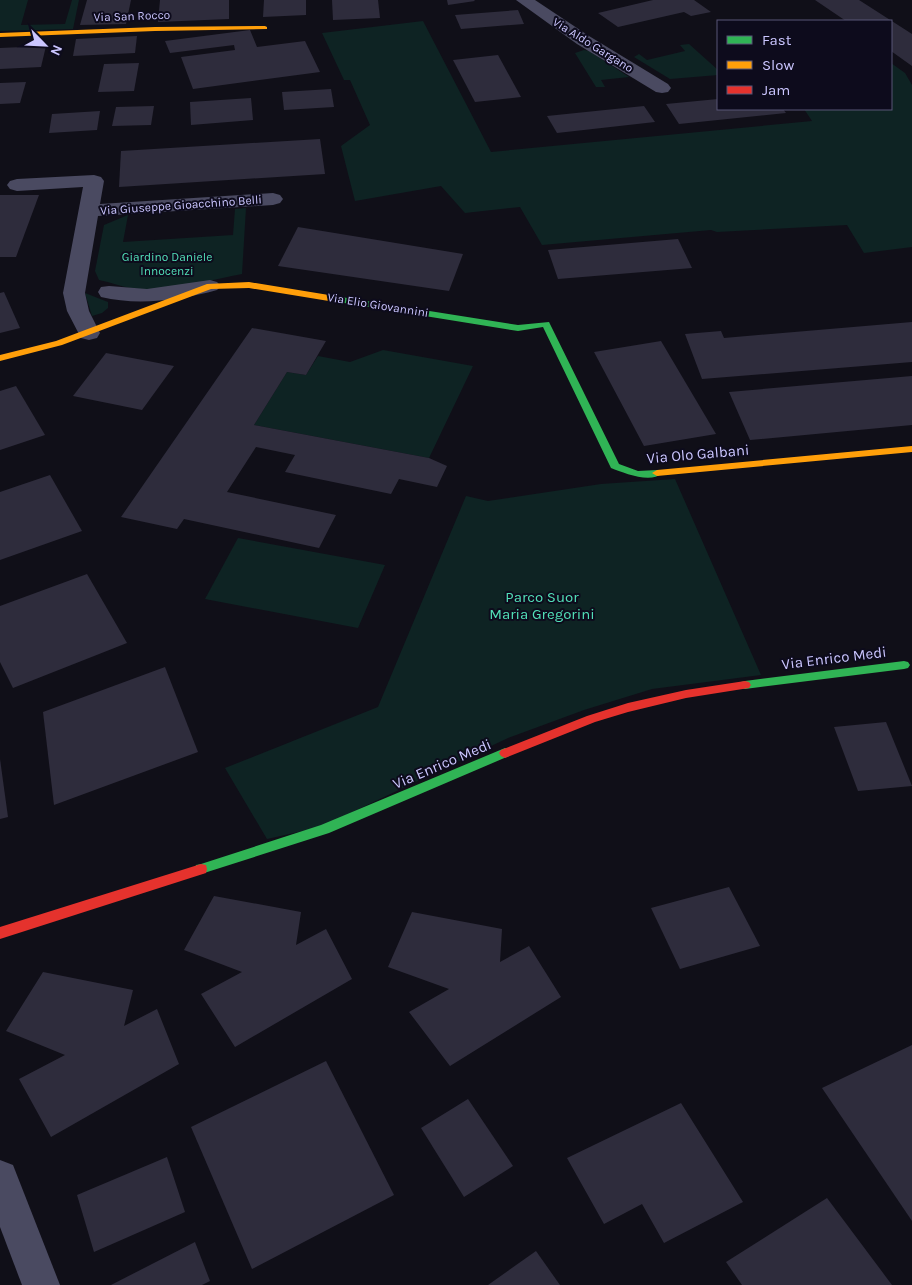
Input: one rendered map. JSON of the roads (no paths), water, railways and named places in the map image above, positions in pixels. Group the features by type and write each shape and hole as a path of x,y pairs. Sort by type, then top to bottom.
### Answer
{"street":[{"name":"Via Aldo Gargano","path":"524,0 583,40 662,88"},
{"name":"Via San Rocco","path":"0,35 155,28 265,28"},
{"name":"Via Giuseppe Gioacchino Belli","path":"17,184 94,181 75,279 75,300 89,333"},
{"name":"Via Giuseppe Gioacchino Belli","path":"89,212 273,199"},
{"path":"0,358 58,343 116,323 121,313 121,304 108,292 75,279"},
{"name":"Via Elio Giovannini","path":"108,292 147,296 225,284 249,285 518,328 546,324"},
{"name":"Via Elio Giovannini","path":"116,323 210,286"},
{"name":"Via Olo Galbani","path":"546,324 615,466 626,472 648,474 912,448"},
{"name":"Via Enrico Medi","path":"0,933 325,829 458,772 610,714 653,701 716,688 904,665"},
{"path":"0,1178 41,1285"}],"park label":[{"name":"Giardino Daniele Innocenzi","path":"167,264"},
{"name":"Parco Suor Maria Gregorini","path":"542,606"}]}
